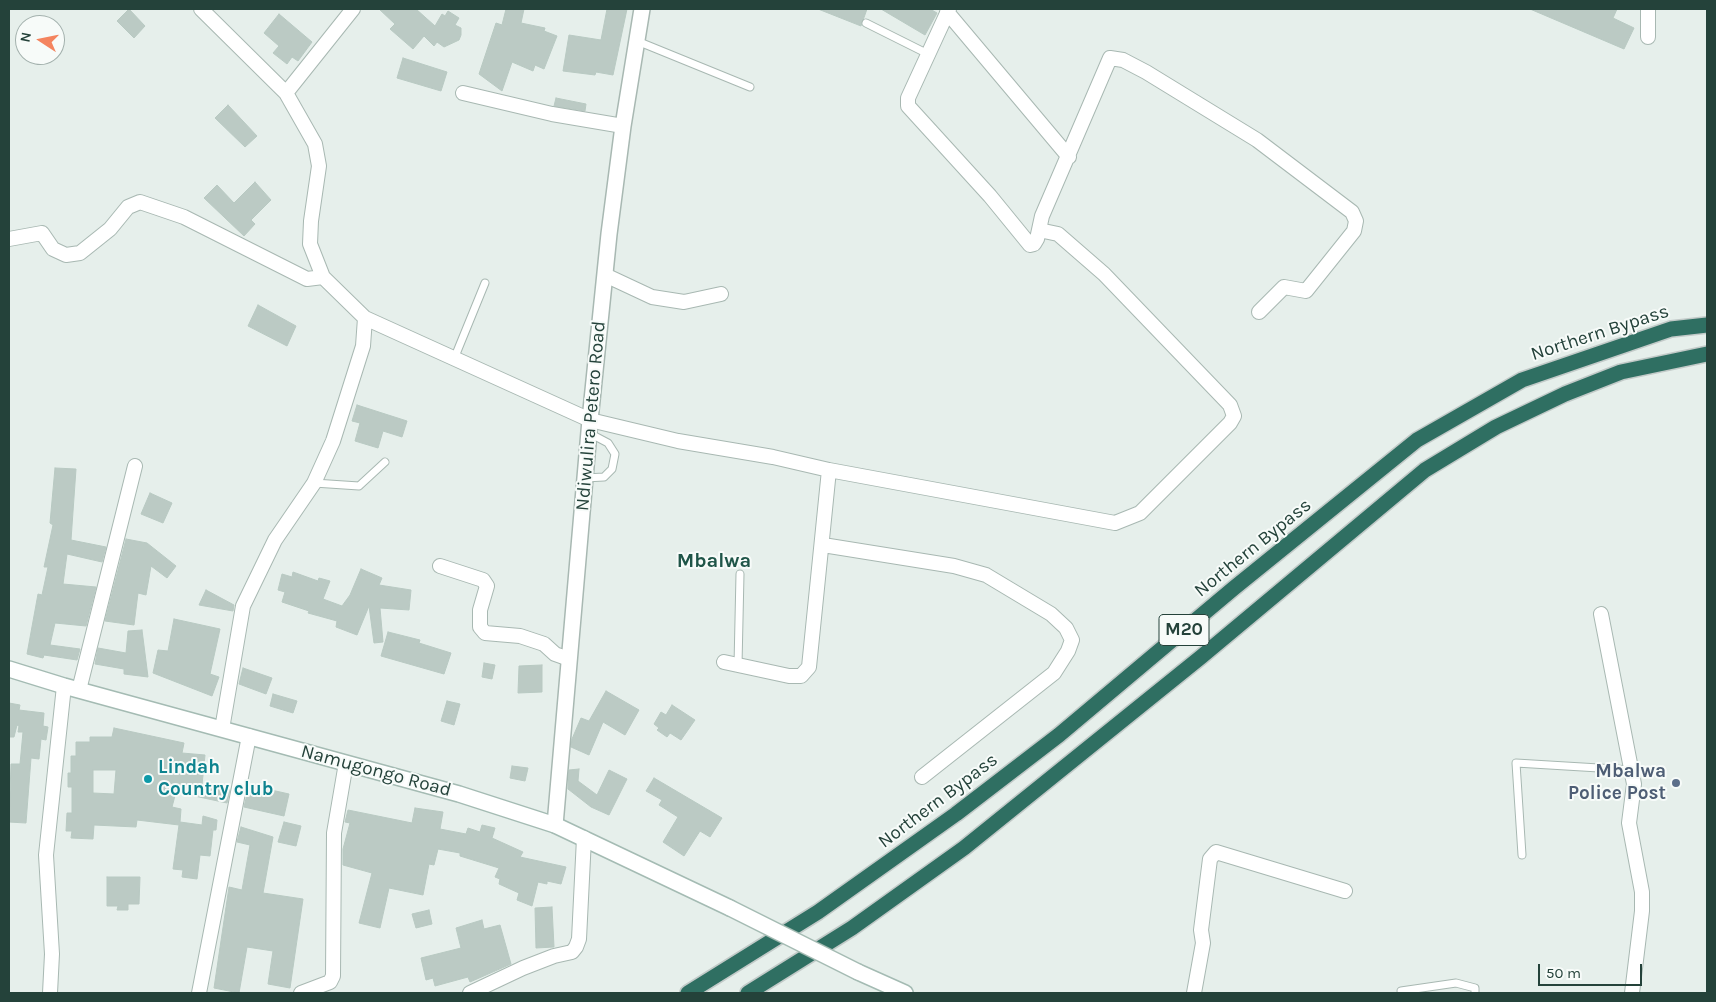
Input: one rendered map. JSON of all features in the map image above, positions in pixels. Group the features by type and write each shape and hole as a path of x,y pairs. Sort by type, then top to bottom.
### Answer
{"highway":[{"name":"Northern Bypass","path":"688,993 818,912 956,814 1059,735 1234,588 1417,440 1522,380 1671,329 1707,325"},
{"name":"M20","path":"748,993 852,928 964,848 1201,657 1425,470 1496,426 1565,394 1621,372 1707,354"}],"main road":[{"name":"Ndiwulira Petero Road","path":"555,825 585,478 605,275 623,126 642,9"},
{"name":"Namugongo Road","path":"9,668 64,686 459,794 555,825 905,993"}],"street":[{"path":"201,9 286,93 315,144 320,166 311,221 310,244 324,277 365,318 454,359 590,426 774,458 1115,523 1140,513 1230,423 1234,416 1230,405 1110,281 1058,234 1039,230"},
{"path":"286,93 353,9"},
{"path":"1648,9 1648,37"},
{"path":"1069,157 948,11 908,98 908,106 990,196 1026,242 1034,244 1042,216 1069,157 1110,58 1123,60 1146,72 1257,140 1352,212 1356,221 1354,231 1306,291 1284,287 1259,312"},
{"path":"463,93 552,114 623,126"},
{"path":"9,239 42,233 53,249 66,255 80,252 110,229 128,206 140,202 184,217 307,279 324,277"},
{"path":"605,275 652,296 684,302 721,294"},
{"path":"222,729 242,606 275,540 314,483 333,441 363,346 365,318"},
{"path":"79,690 135,466"},
{"path":"724,662 789,676 801,676 809,668 823,545 829,470"},
{"path":"823,545 954,566 986,576 1051,614 1066,628 1072,640 1068,651 1054,673 922,777"},
{"path":"440,566 483,580 487,586 480,610 480,627 485,633 520,636 544,644 555,654 569,659"},
{"path":"1601,614 1634,784 1629,823 1642,892 1642,911 1632,993"},
{"path":"50,993 52,954 46,855 64,686"},
{"path":"199,993 249,736"},
{"path":"301,993 330,982 333,976 334,832 346,763"},
{"path":"470,993 523,968 554,956 572,952 576,947 579,939 584,838"},
{"path":"1194,993 1203,944 1201,930 1210,859 1216,852 1345,890"}],"lane":[{"path":"866,23 928,54"},
{"path":"636,40 750,87"},
{"path":"454,359 485,283"},
{"path":"585,478 604,477 612,469 615,454 608,443 590,426"},
{"path":"314,483 359,486 384,462"},
{"path":"738,665 740,574"},
{"path":"1522,855 1516,762 1632,770"},
{"path":"1401,991 1456,983 1475,988 1475,993"}],"building":[{"path":"129,9 145,26 134,38 117,21"},
{"path":"379,9 416,9 435,26 442,14 445,16 448,11 459,18 455,25 461,28 461,35 459,40 444,47 437,42 434,46 424,36 413,49 390,29 395,24"},
{"path":"506,9 524,9 521,23 545,28 544,31 557,36 544,69 535,65 533,71 512,62 502,91 479,74 496,23 502,25"},
{"path":"607,9 627,9 613,75 596,72 595,75 563,71 569,35 601,40"},
{"path":"818,9 867,9 861,26"},
{"path":"881,9 930,9 937,13 925,35"},
{"path":"1530,9 1617,9 1613,18 1634,28 1624,49"},
{"path":"279,14 312,42 298,61 292,57 287,64 273,53 279,46 264,33"},
{"path":"403,58 447,72 441,91 397,78"},
{"path":"556,98 586,104 585,111 554,106"},
{"path":"228,105 257,136 245,147 215,118"},
{"path":"255,182 271,200 251,220 255,224 244,236 204,198 217,185 234,203"},
{"path":"258,305 296,326 287,346 248,326"},
{"path":"357,405 407,421 402,437 383,431 378,448 355,441 360,423 352,421"},
{"path":"55,468 76,469 71,540 106,547 102,562 67,554 63,584 96,587 86,626 55,623 50,645 80,649 77,660 44,655 43,658 27,654 38,594 42,595 48,567 44,567 53,525 50,523"},
{"path":"150,493 172,503 163,523 141,514"},
{"path":"126,539 147,543 176,566 167,578 151,566 146,595 138,593 134,625 105,621"},
{"path":"361,569 382,578 379,585 411,590 409,610 380,608 383,642 374,643 369,606 357,635 336,627 337,621 308,613 309,611 282,602 285,592 278,590 282,574 292,577 293,572 318,581 319,578 330,581 323,599 342,606 350,595"},
{"path":"206,590 234,605 233,611 199,605"},
{"path":"174,619 220,629 210,674 219,677 212,696 153,673 158,650 168,651"},
{"path":"142,630 148,677 124,674 124,669 95,664 98,648 126,653 128,631"},
{"path":"388,632 420,640 419,643 451,653 444,674 381,656"},
{"path":"484,663 495,665 492,679 482,677"},
{"path":"542,665 542,692 518,693 519,666"},
{"path":"243,668 272,678 266,694 239,684"},
{"path":"606,691 639,710 625,735 603,722 589,755 571,747 572,739 581,718 589,721"},
{"path":"273,694 297,701 293,713 270,706"},
{"path":"447,701 460,704 454,725 441,721"},
{"path":"9,703 20,705 19,710 44,713 43,726 48,727 46,740 41,739 39,759 31,758 26,823 9,822 11,764 20,764 23,732 18,732 19,726 17,725 14,737 9,737"},
{"path":"672,705 695,720 681,740 670,733 667,737 657,730 659,728 654,724 661,712 666,715"},
{"path":"114,728 184,743 182,753 205,755 202,785 230,790 227,803 176,792 172,807 181,809 180,822 202,825 203,816 217,820 216,830 213,830 210,856 200,855 197,879 182,877 183,870 173,869 179,825 137,820 136,827 94,825 93,839 71,838 72,831 66,831 67,813 72,813 72,787 68,787 68,773 71,773 71,756 76,756 76,742 90,742 90,737 112,737","holes":["93,770 116,770 114,794 93,793"]},
{"path":"512,766 528,768 525,781 510,778"},
{"path":"579,769 578,781 597,795 609,770 627,779 609,815 591,807 568,789 569,770"},
{"path":"654,778 722,818 710,837 700,831 684,856 663,842 678,817 659,805 662,800 646,791"},
{"path":"249,785 289,794 284,816 244,807"},
{"path":"415,808 443,812 440,829 466,834 468,828 480,832 482,825 495,828 492,838 523,852 520,857 566,867 561,884 547,881 547,884 538,882 532,906 517,900 519,893 499,884 500,879 495,877 499,868 460,856 460,853 438,849 434,865 429,864 423,895 389,888 380,928 359,923 372,873 343,865 343,849 350,823 345,822 348,810 412,823"},
{"path":"284,822 301,826 296,846 278,842"},
{"path":"241,827 273,837 263,893 303,899 290,988 268,984 273,951 247,947 239,993 214,988 229,887 242,890 250,845 237,842"},
{"path":"107,877 140,877 139,904 128,904 128,910 117,910 118,906 107,906"},
{"path":"552,907 554,947 536,948 535,908"},
{"path":"429,910 432,924 416,928 412,914"},
{"path":"482,920 484,929 500,925 511,964 470,982 468,977 435,986 433,978 426,980 421,958 461,948 456,928"}],"place":[{"name":"Lindah Country club","path":"148,779"},
{"name":"Mbalwa Police Post","path":"1676,783"}],"district":[{"name":"Mbalwa","path":"714,561"}]}
